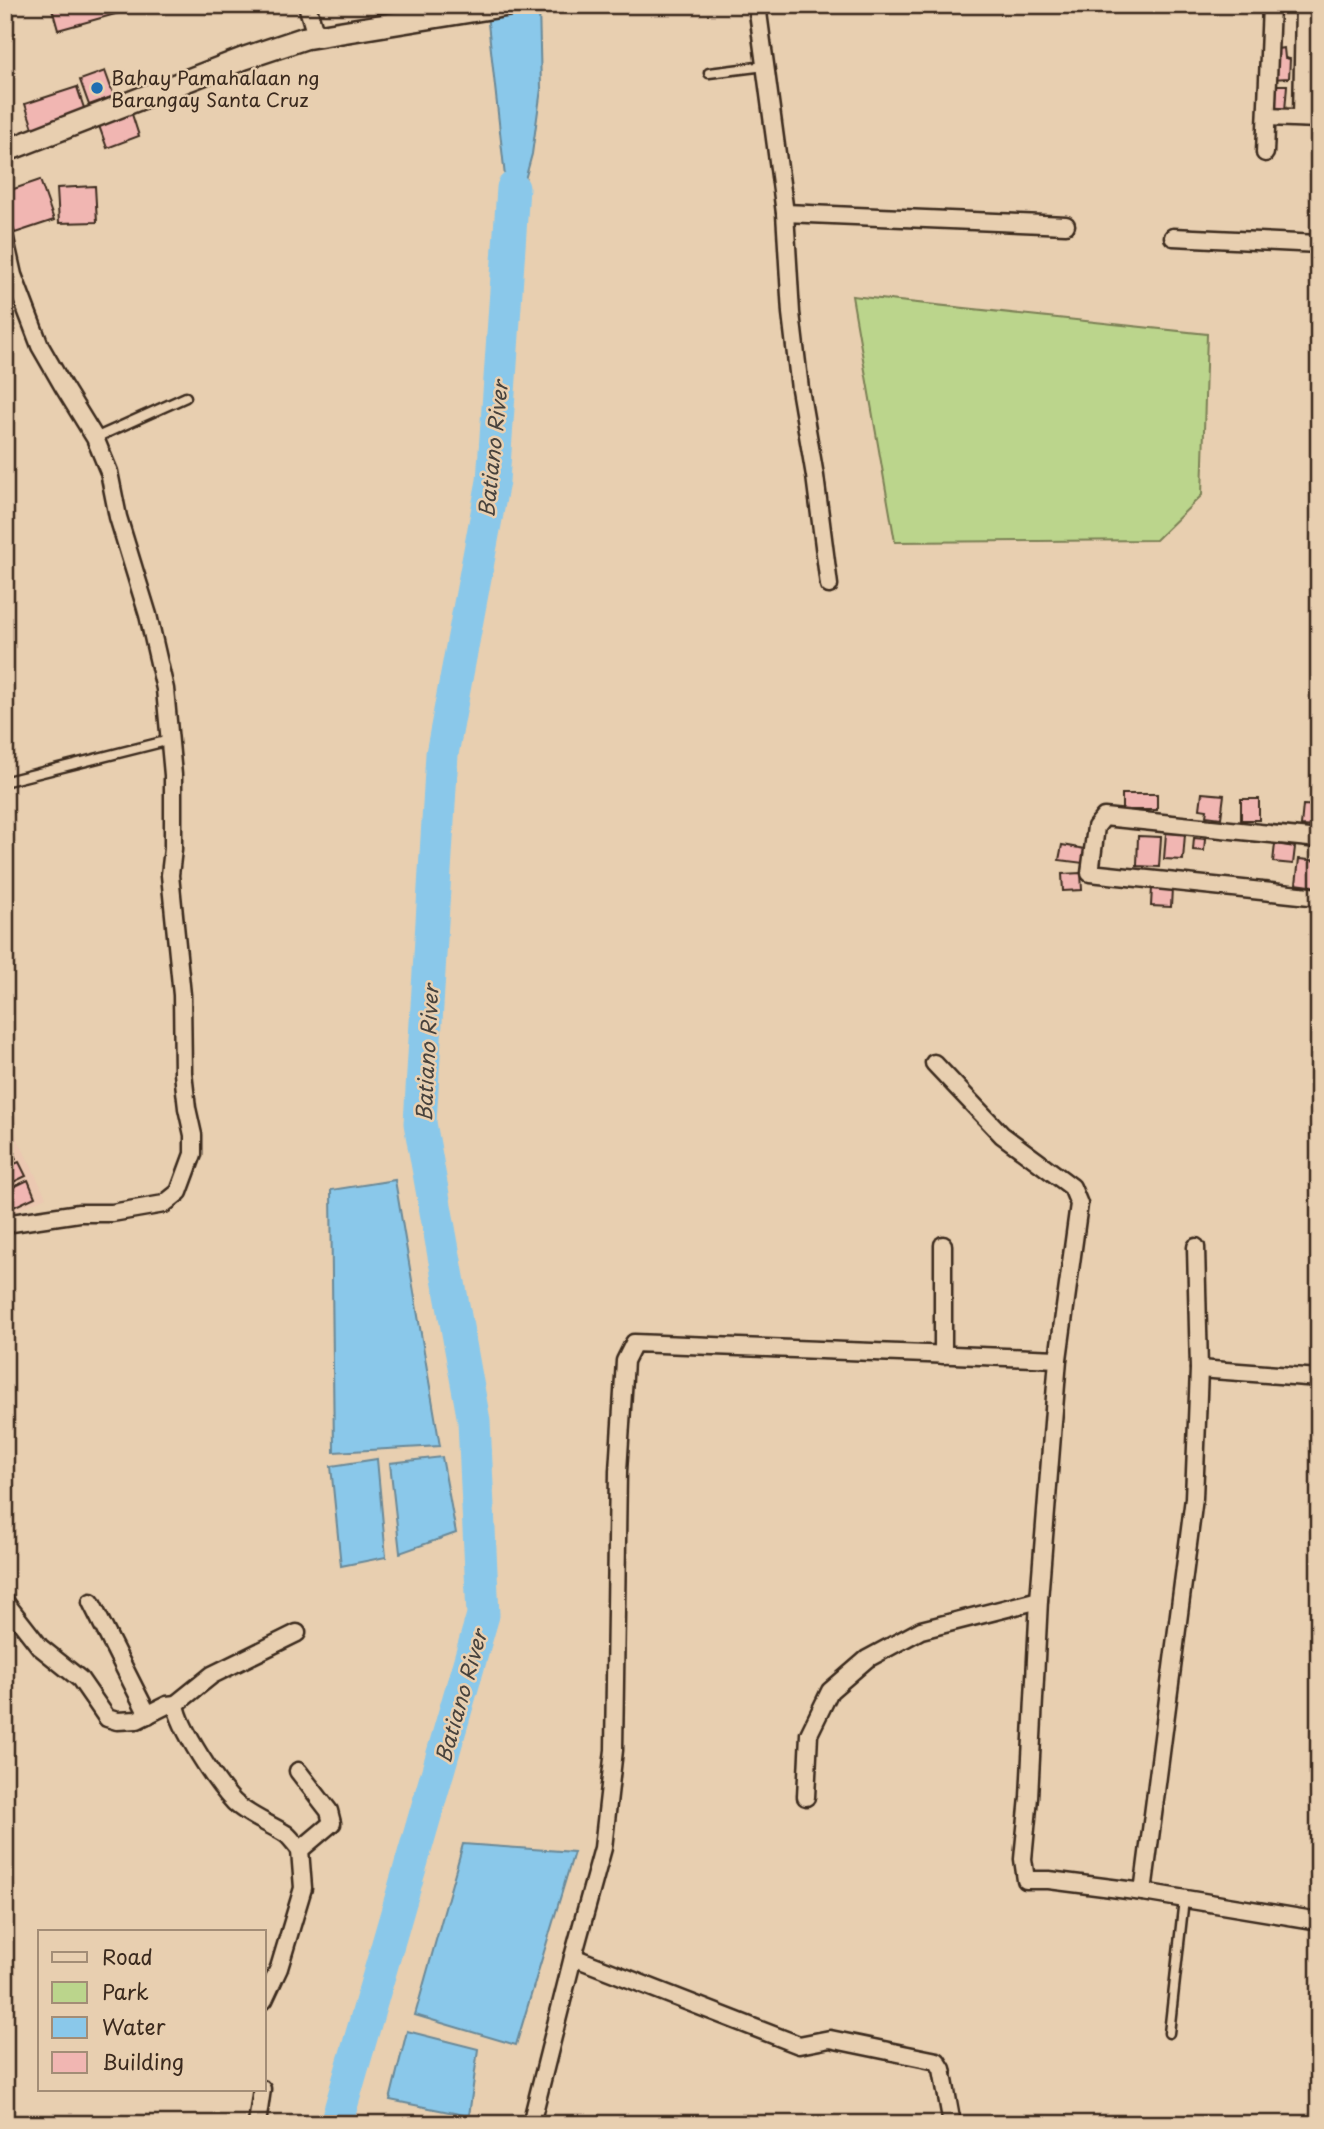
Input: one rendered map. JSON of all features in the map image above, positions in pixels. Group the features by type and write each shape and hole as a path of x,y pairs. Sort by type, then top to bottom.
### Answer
{"street":[{"path":"307,5 316,36"},
{"path":"5,152 245,58 316,36 508,5"},
{"path":"757,5 785,213 791,313 800,389 815,476 829,585"},
{"path":"1265,153 1270,5"},
{"path":"1302,118 1304,5"},
{"path":"1267,117 1319,119"},
{"path":"785,213 1066,225"},
{"path":"1173,237 1319,244"},
{"path":"5,239 13,275 40,346 95,438 109,472 118,517 148,615 165,688 173,775 171,888 181,984 183,1073 193,1135 193,1154 179,1192 164,1204 112,1213 79,1213 5,1224"},
{"path":"1319,839 1104,817 1096,827 1090,873 1319,897"},
{"path":"934,1063 1002,1135 1072,1187 1079,1204 1058,1359 1039,1600 1029,1797 1023,1859 1026,1880 1049,1880 1143,1892 1319,1921"},
{"path":"943,1245 943,1355"},
{"path":"1143,1892 1194,1498 1199,1369 1196,1247"},
{"path":"531,2124 603,1848 614,1750 618,1471 625,1361 634,1343 1058,1359"},
{"path":"1199,1369 1319,1378"},
{"path":"806,1797 809,1734 830,1691 867,1659 921,1630 1039,1600"},
{"path":"5,1602 40,1647 80,1679 107,1718 117,1721 137,1720 167,1705 176,1704 212,1675 297,1633"},
{"path":"91,1602 148,1715"},
{"path":"176,1704 177,1714 198,1753 235,1804 287,1835 300,1850 303,1888 279,1968 266,1996"},
{"path":"298,1770 329,1811 332,1823 300,1850"},
{"path":"573,1957 799,2045 831,2039 937,2061 942,2069 952,2124"},
{"path":"257,2124 262,2090"}],"lane":[{"path":"709,73 765,66"},
{"path":"95,438 186,397"},
{"path":"7,781 170,740"},
{"path":"1169,2033 1184,1899"}],"shaded area":[{"path":"5,1113 46,1197 5,1216"}],"green space":[{"path":"852,296 1207,334 1202,495 1156,540 895,542"}],"water":[{"path":"486,5 539,5 541,89 532,154 511,231"},
{"path":"395,1180 440,1446 334,1452 331,1190"},
{"path":"442,1457 456,1533 400,1553 390,1463"},
{"path":"377,1459 386,1557 341,1566 331,1466"},
{"path":"463,1844 574,1852 516,2045 415,2015"},
{"path":"407,2031 478,2049 469,2116 390,2100"}],"building":[{"path":"51,5 125,5 126,11 58,30"},
{"path":"1284,48 1285,58 1290,59 1289,78 1271,79 1271,50"},
{"name":"Bahay Pamahalaan ng Barangay Santa Cruz","path":"105,71 114,96 89,105 80,80"},
{"path":"1269,85 1287,85 1285,111 1270,111"},
{"path":"77,87 85,111 33,128 25,104"},
{"path":"131,111 139,136 107,148 98,123"},
{"path":"40,180 54,220 15,233 5,206 5,192"},
{"path":"95,186 97,222 59,223 57,188"},
{"path":"1202,793 1224,795 1221,818 1206,816 1207,810 1200,809"},
{"path":"1122,794 1157,794 1157,810 1122,810"},
{"path":"1241,799 1259,799 1259,820 1241,820"},
{"path":"1303,805 1319,806 1319,827 1301,826"},
{"path":"1166,833 1185,834 1183,860 1164,859"},
{"path":"1138,836 1161,837 1159,867 1137,866"},
{"path":"1194,838 1205,839 1204,851 1193,850"},
{"path":"1275,844 1295,847 1293,864 1273,862"},
{"path":"1062,845 1085,849 1083,863 1059,860"},
{"path":"1299,859 1319,861 1317,887 1296,884"},
{"path":"1081,873 1082,890 1063,891 1062,874"},
{"path":"1152,887 1172,888 1171,907 1151,906"},
{"path":"9,1144 16,1159 5,1164 5,1146"},
{"path":"19,1162 26,1176 5,1186 5,1168"},
{"path":"28,1180 35,1197 5,1211 5,1191"},
{"path":"404,2117 426,2120 425,2124 404,2124"}],"waterway":[{"name":"Batiano River","path":"336,2124 483,1615 474,1421 420,1123 442,754 493,481 513,188"}],"place":[{"name":"Bahay Pamahalaan ng Barangay Santa Cruz","path":"97,88"}]}
